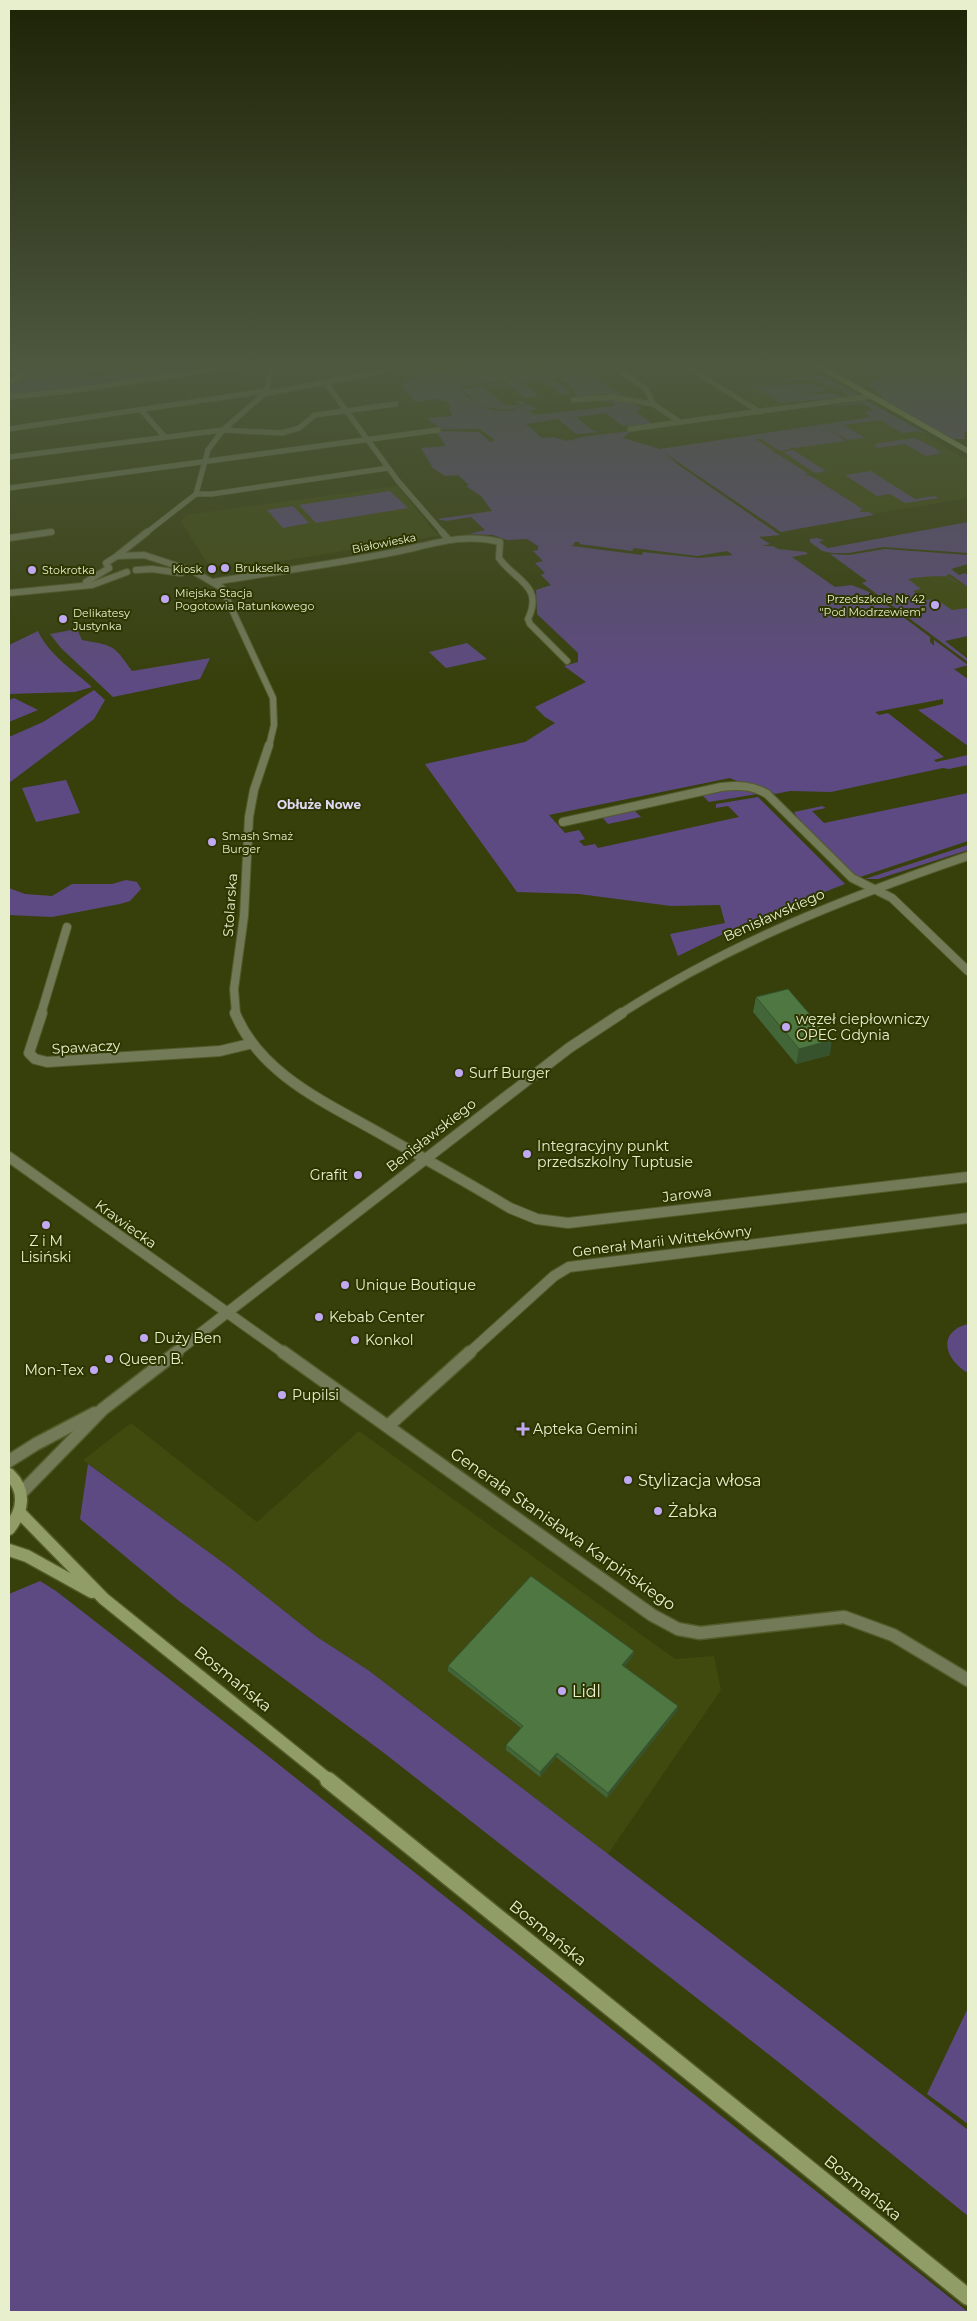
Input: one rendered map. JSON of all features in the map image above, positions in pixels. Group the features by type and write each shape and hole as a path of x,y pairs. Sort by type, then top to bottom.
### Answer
{"street":[{"path":"9,488 131,472"},
{"path":"196,494 202,472"},
{"path":"109,568 106,566 108,560 117,556 196,494 212,494 359,472"},
{"path":"392,472 448,539"},
{"path":"9,538 52,532"},
{"path":"117,556 144,555 139,545 141,536"},
{"name":"Białowieska","path":"210,580 395,552 448,539 485,538 500,542 498,558 531,590 534,606 528,619 530,624 567,661"},
{"name":"Stolarska","path":"144,555 193,571 222,588 273,698 276,712 276,725 253,792 247,819 246,895 234,992 235,1012 240,1030 249,1044 286,1078 424,1159"},
{"path":"9,593 102,583 127,572 150,565 152,562 151,558"},
{"path":"76,586 98,576 109,568 127,572"},
{"path":"136,570 165,570 210,580"},
{"path":"563,822 721,787 747,786 767,794 852,878 892,898 968,971"},
{"name":"Benisławskiego","path":"22,1492 103,1409 228,1314 524,1082 634,1004 727,952 873,889 968,856"},
{"name":"Spawaczy","path":"67,927 36,1033 31,1044 29,1054 33,1058 41,1062 60,1063 220,1051 249,1044"},
{"name":"Krawiecka","path":"9,1157 228,1314"},
{"name":"Jarowa","path":"424,1159 527,1216 550,1222 568,1223 968,1177"},
{"name":"Generał Marii Wittekówny","path":"388,1426 554,1276 569,1267 968,1218"},
{"name":"Generała Stanisława Karpińskiego","path":"228,1314 652,1615 678,1628 700,1633 844,1617 866,1622 888,1632 968,1680"},
{"name":"Benisławskiego","path":"9,1461 36,1444 103,1409"},
{"path":"9,1474 19,1484 23,1502 20,1513 9,1529"},
{"name":"Bosmańska","path":"20,1513 104,1598 968,2297"},
{"name":"Bosmańska","path":"9,1550 27,1556 104,1598"}],"shaded area":[{"path":"439,472 689,472 780,535 759,537 770,544 762,546 806,552 808,554 792,557 835,587 852,585 869,592 930,637 930,642 934,646 934,640 968,665 954,669 968,679 968,746 918,710 943,704 943,699 875,712 879,715 888,713 944,757 934,760 936,762 968,755 968,765 949,769 943,768 831,792 790,791 775,794 769,790 730,778 549,815 565,833 579,830 585,839 579,841 584,846 595,844 598,848 739,817 728,806 716,808 716,804 758,797 845,884 750,921 678,956 670,934 725,923 720,905 671,906 579,894 517,892 425,764 525,742 555,723 545,717 535,707 586,682 564,666 578,662 578,653 537,614 536,590 551,585 541,575 545,573 535,563 543,561 533,551 538,550 538,546 527,539 507,540 493,535 469,534 485,530 471,517 446,521 437,519 492,511 481,496 466,486 469,485 458,475 445,476","holes":["575,542 580,542 579,544 632,551 634,548 697,556 727,551 733,555 699,558 643,552 642,555 572,546"]},
{"path":"693,472 806,472 809,474 804,475 811,476 864,510 859,510 861,512 869,512 874,515 781,532"},
{"path":"694,472 968,472 968,498 778,530"},
{"path":"873,472 915,499 934,496 939,498 905,503 890,494 877,496 845,475"},
{"path":"397,486 438,536 245,567 242,563 210,567 181,522 186,515"},
{"path":"390,491 408,508 316,523 299,505"},
{"path":"293,506 309,523 283,528 267,510"},
{"path":"968,522 968,553 883,547 849,553 832,553 822,551 810,542 810,539 817,538 824,540 819,542 828,548"},
{"name":"Przedszkole Nr 42 \"Pod Modrzewiem\"","path":"885,549 968,555 968,564 951,569 959,575 965,573 968,575 968,587 950,574 946,577 928,576 908,579 921,589 913,591 926,600 936,599 952,610 968,608 968,636 945,641 968,659 968,662 862,583 867,581 830,554 849,555"},
{"name":"Przedszkole Nr 42 \"Pod Modrzewiem\"","path":"924,553 968,584 968,627 850,565"},
{"path":"77,629 82,640 107,645 116,651 132,671 210,658 200,679 113,697 61,648 50,634"},
{"path":"38,631 55,655 92,687 75,692 9,694 9,645"},
{"path":"467,643 487,659 446,668 429,652"},
{"path":"94,690 105,700 94,719 9,783 9,737 43,722"},
{"path":"14,698 38,710 9,722 9,700"},
{"path":"66,780 80,813 36,822 22,788"},
{"path":"733,789 753,790 757,794 709,802 702,795"},
{"path":"968,793 968,841 857,878 798,819 794,812 822,806 826,808 812,811 824,823"},
{"path":"633,809 641,817 608,824 601,816"},
{"path":"968,845 968,850 878,879 865,879"},
{"path":"126,880 137,882 141,889 130,901 120,904 52,917 9,915 9,888 25,894 52,896 72,884 112,884"},
{"path":"968,1324 968,1373 954,1361 947,1347 951,1333"},
{"path":"131,1423 257,1522 359,1431 675,1659 714,1656 721,1690 608,1854 368,1670 317,1637 229,1567 83,1460"},
{"path":"88,1464 229,1567 317,1637 368,1670 968,2130 968,2216 786,2068 384,1753 179,1601 80,1519"},
{"path":"40,1581 56,1591 263,1752 968,2312 9,2312 9,1594"},
{"path":"968,2008 968,2124 927,2094"}],"building":[{"path":"788,989 832,1040 799,1049 756,997"},
{"name":"Lidl","path":"531,1576 634,1651 622,1665 678,1706 608,1793 557,1753 540,1772 506,1745 523,1726 448,1666"}],"place":[{"name":"Brukselka","path":"225,568"},
{"name":"Kiosk","path":"212,569"},
{"name":"Stokrotka","path":"32,570"},
{"name":"Miejska Stacja Pogotowia Ratunkowego","path":"165,599"},
{"name":"Przedszkole Nr 42 \"Pod Modrzewiem\"","path":"935,605"},
{"name":"Delikatesy Justynka","path":"63,619"},
{"name":"Smash Smaż Burger","path":"212,842"},
{"name":"węzeł ciepłowniczy OPEC Gdynia","path":"786,1027"},
{"name":"Surf Burger","path":"459,1073"},
{"name":"Integracyjny punkt przedszkolny Tuptusie","path":"527,1154"},
{"name":"Grafit","path":"358,1175"},
{"name":"Z i M Lisiński","path":"46,1225"},
{"name":"Unique Boutique","path":"345,1285"},
{"name":"Kebab Center","path":"319,1317"},
{"name":"Duży Ben","path":"144,1338"},
{"name":"Konkol","path":"355,1340"},
{"name":"Queen B.","path":"109,1359"},
{"name":"Mon-Tex","path":"94,1370"},
{"name":"Pupilsi","path":"282,1395"},
{"name":"Apteka Gemini","path":"523,1429"},
{"name":"Stylizacja włosa","path":"628,1480"},
{"name":"Żabka","path":"658,1511"},
{"name":"Lidl","path":"562,1691"}],"district":[{"name":"Obłuże Nowe","path":"319,804"}]}
